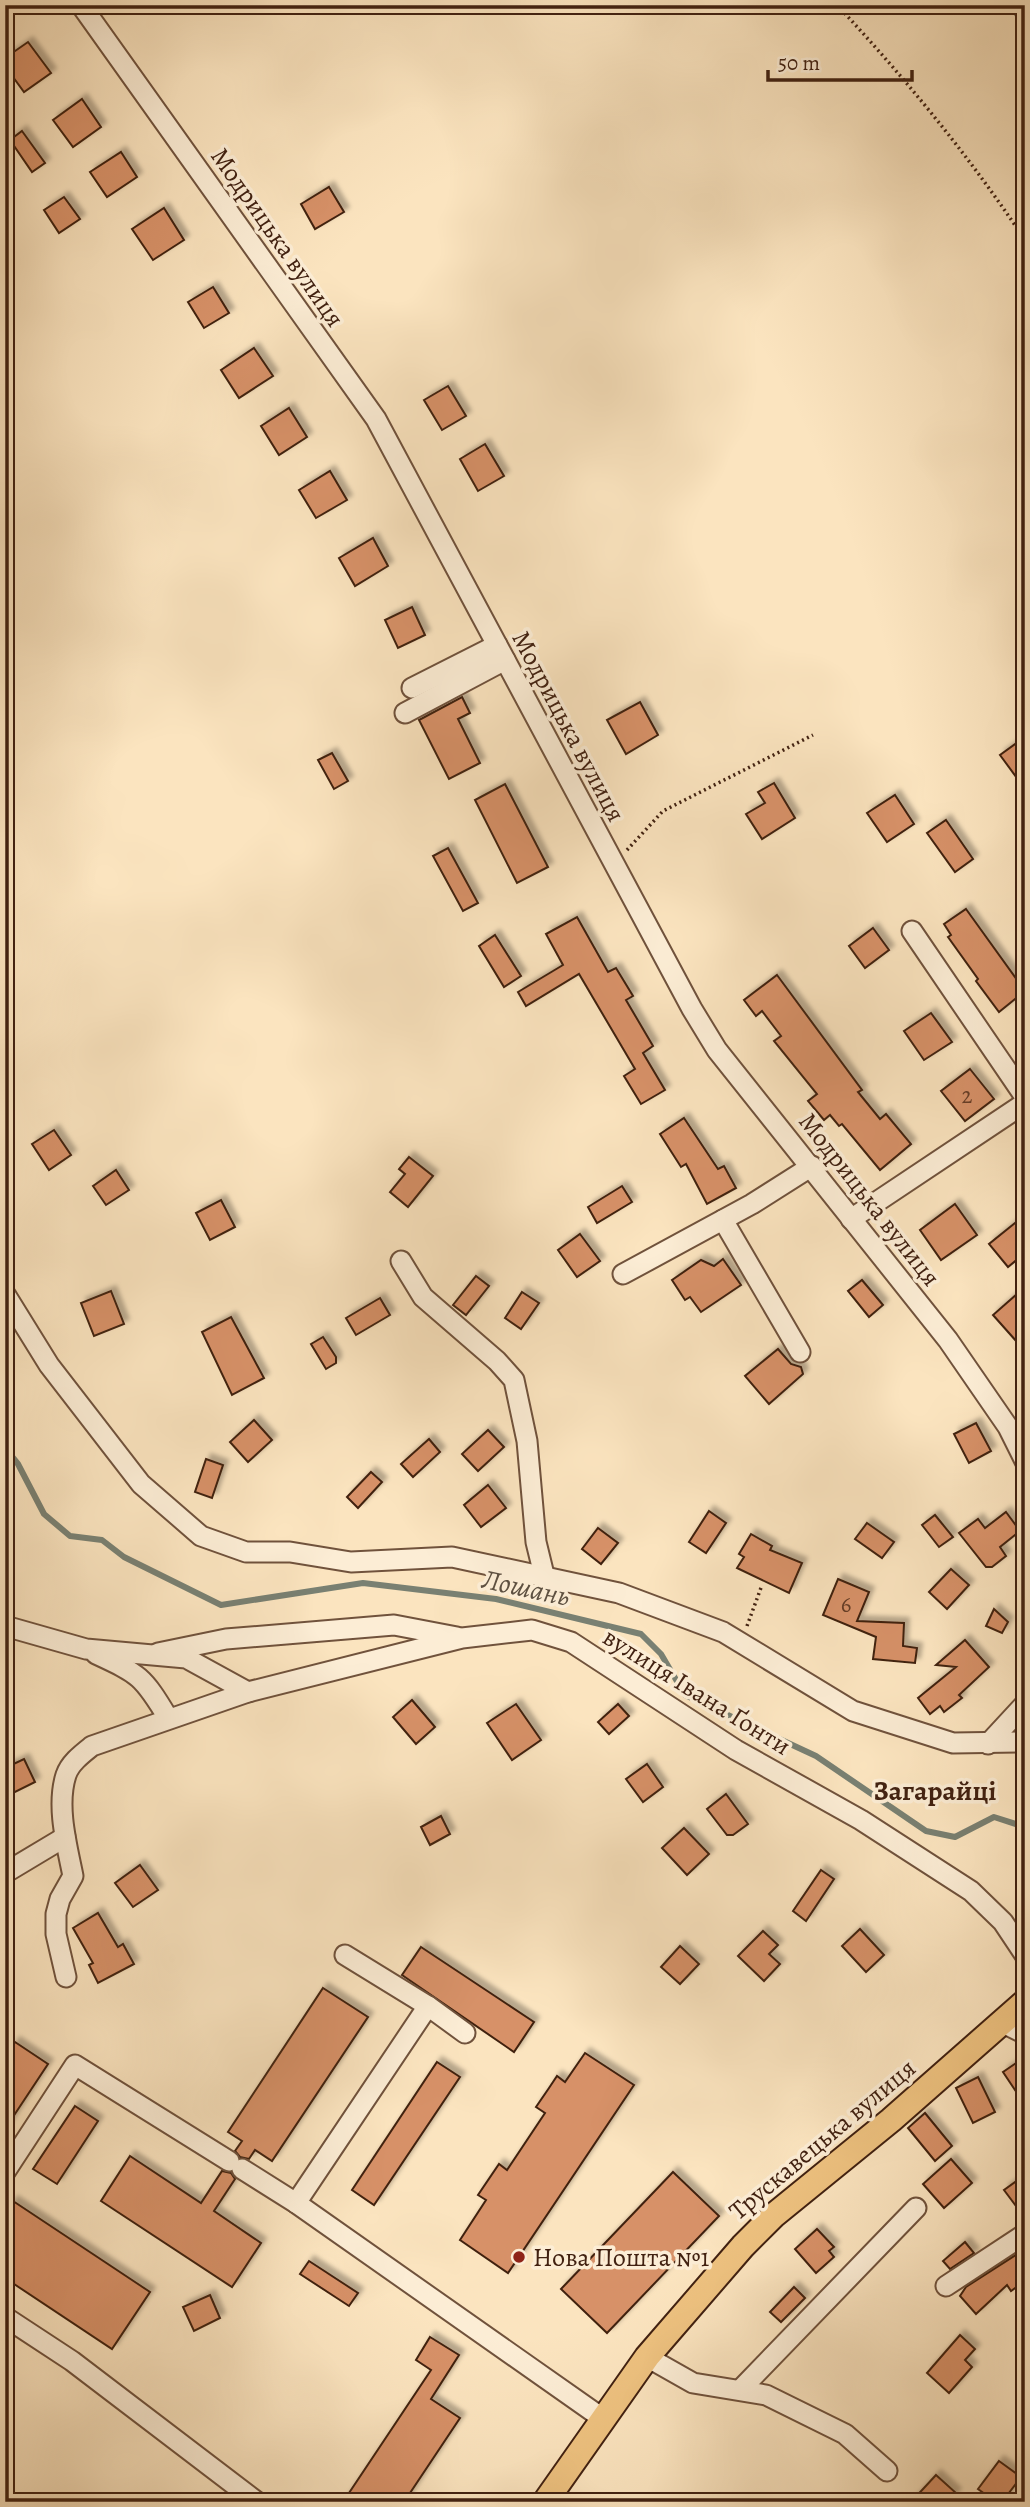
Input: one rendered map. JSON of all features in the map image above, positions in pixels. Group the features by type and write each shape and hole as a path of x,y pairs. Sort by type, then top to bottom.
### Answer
{"main road":[{"name":"Трускавецька вулиця","path":"545,2502 601,2418 647,2357 743,2246 773,2216 1014,2028 1025,2002"}],"street":[{"name":"Модрицька вулиця","path":"81,5 376,419 692,1009 718,1050 812,1166 980,1383 1008,1427 1025,1461"},
{"path":"412,688 500,652"},
{"path":"405,713 500,652"},
{"path":"912,931 1025,1097"},
{"path":"851,1219 1025,1103"},
{"path":"623,1274 723,1220 812,1166"},
{"path":"723,1220 800,1352"},
{"path":"401,1261 423,1297 497,1361 514,1380 527,1441 536,1542 545,1579"},
{"name":"вулиця Івана Ґонти","path":"5,1294 49,1364 141,1484 201,1536 246,1552 290,1552 351,1562 452,1557 545,1579 619,1592 723,1632 853,1711 953,1743 1025,1742"},
{"path":"158,1653 226,1639 394,1625 461,1638"},
{"path":"5,1626 86,1649 136,1673 152,1691 168,1718"},
{"name":"вулиця Івана Ґонти","path":"66,1977 56,1934 60,1899 74,1876 65,1837 66,1774 78,1757 92,1746 248,1692 461,1638 532,1630 571,1642 736,1750 861,1820 971,1891 1003,1922 1025,1955"},
{"path":"86,1649 158,1653 186,1658 248,1692"},
{"path":"988,1744 1025,1704"},
{"path":"5,1873 65,1837"},
{"path":"345,1955 428,2006 465,2033"},
{"path":"296,2203 428,2006"},
{"path":"5,2172 75,2064 296,2203 601,2418"},
{"path":"741,2389 916,2208"},
{"path":"946,2286 1025,2234"},
{"path":"5,2317 72,2361 257,2502"},
{"path":"647,2357 693,2383 766,2395 845,2434 887,2471"}],"path":[{"path":"837,5 909,82 992,190 1025,240"},
{"path":"614,864 663,811 813,735"},
{"path":"740,1643 762,1586"}],"building":[{"path":"28,42 51,73 24,92 5,66 5,58"},
{"path":"82,99 101,127 73,147 53,120"},
{"path":"22,131 45,163 32,172 10,140"},
{"path":"121,152 137,177 107,197 90,172"},
{"path":"329,187 344,212 315,229 301,204"},
{"path":"64,197 80,219 59,233 44,210"},
{"path":"164,208 184,240 153,260 132,229"},
{"path":"213,287 229,313 204,328 188,302"},
{"path":"254,348 273,376 239,398 221,370"},
{"path":"448,386 466,416 442,430 424,400"},
{"path":"289,408 307,437 279,455 261,426"},
{"path":"485,444 504,476 478,491 460,459"},
{"path":"330,471 347,500 316,518 299,490"},
{"path":"373,538 388,566 355,586 339,558"},
{"path":"412,607 425,635 398,648 385,620"},
{"path":"462,697 470,713 458,719 480,763 449,779 419,720"},
{"path":"640,702 658,735 626,754 607,720"},
{"path":"1025,737 1025,789 1000,755"},
{"path":"332,753 348,781 334,789 318,760"},
{"path":"774,783 795,818 762,839 746,814 765,803 758,792"},
{"path":"505,784 548,867 517,883 475,800"},
{"path":"895,795 914,824 887,842 867,813"},
{"path":"946,820 973,859 955,872 927,833"},
{"path":"448,848 478,903 463,911 433,856"},
{"path":"966,909 1025,991 999,1012 948,937 951,935 944,924"},
{"path":"577,917 608,972 616,968 633,996 626,1000 653,1046 643,1053 665,1090 641,1104 624,1076 635,1069 579,974 526,1006 518,992 563,965 546,934"},
{"path":"873,928 889,950 865,968 849,946"},
{"path":"495,935 521,976 504,987 479,946"},
{"path":"777,975 862,1090 858,1092 880,1119 886,1114 911,1144 880,1170 842,1124 839,1126 830,1115 824,1120 808,1101 817,1094 774,1041 781,1036 762,1011 756,1016 744,1000"},
{"path":"931,1013 952,1042 924,1060 904,1031"},
{"path":"970,1069 994,1099 965,1121 941,1091"},
{"path":"684,1118 718,1169 724,1166 736,1188 707,1204 686,1164 681,1167 660,1134"},
{"path":"54,1130 71,1155 49,1170 32,1144"},
{"path":"409,1157 433,1176 408,1207 390,1192 405,1174 399,1169"},
{"path":"116,1170 129,1190 106,1205 93,1186"},
{"path":"622,1186 632,1202 597,1223 588,1207"},
{"path":"221,1200 235,1227 210,1240 196,1213"},
{"path":"955,1204 977,1235 941,1260 920,1230"},
{"path":"1025,1215 1025,1253 1008,1267 989,1244"},
{"path":"580,1234 600,1261 577,1277 558,1250"},
{"path":"723,1259 741,1285 701,1312 690,1297 685,1300 672,1280 701,1260 714,1266"},
{"path":"476,1276 489,1286 466,1315 453,1305"},
{"path":"862,1280 883,1305 869,1317 848,1291"},
{"path":"111,1291 124,1324 94,1336 81,1303"},
{"path":"522,1292 539,1303 521,1329 505,1318"},
{"path":"1017,1294 1025,1304 1025,1351 993,1315"},
{"path":"380,1298 390,1315 356,1335 346,1318"},
{"path":"231,1317 264,1378 232,1395 202,1332"},
{"path":"323,1337 336,1357 336,1363 326,1369 311,1344"},
{"path":"778,1349 791,1364 801,1367 803,1374 769,1404 745,1376"},
{"path":"254,1420 272,1440 248,1462 230,1442"},
{"path":"976,1423 991,1451 969,1463 954,1434"},
{"path":"488,1430 504,1447 478,1471 462,1454"},
{"path":"429,1439 440,1452 413,1477 401,1464"},
{"path":"206,1459 223,1465 212,1498 195,1492"},
{"path":"371,1472 382,1482 358,1508 347,1497"},
{"path":"488,1485 506,1508 481,1527 464,1505"},
{"path":"709,1511 726,1523 706,1553 689,1542"},
{"path":"1006,1512 1020,1531 1000,1547 1006,1556 992,1567 986,1567 959,1533 978,1519 985,1528"},
{"path":"935,1515 953,1537 939,1547 922,1525"},
{"path":"867,1523 894,1542 882,1558 855,1539"},
{"path":"598,1528 618,1543 601,1564 582,1549"},
{"path":"751,1534 772,1546 770,1550 802,1563 789,1593 737,1568 744,1557 739,1554"},
{"path":"951,1569 969,1585 947,1609 929,1592"},
{"path":"838,1579 869,1592 857,1621 904,1623 903,1646 917,1648 915,1663 873,1659 876,1637 823,1615"},
{"path":"994,1609 1008,1622 1002,1633 986,1626"},
{"path":"965,1640 989,1667 959,1695 962,1698 944,1712 940,1706 930,1714 918,1698 956,1667 936,1665"},
{"path":"412,1700 435,1727 416,1744 393,1717"},
{"path":"516,1704 541,1740 512,1760 487,1723"},
{"path":"618,1704 629,1716 609,1734 598,1722"},
{"path":"24,1759 35,1782 11,1794 5,1783 5,1768"},
{"path":"647,1764 663,1787 643,1802 626,1779"},
{"path":"726,1794 748,1824 733,1835 727,1835 707,1809"},
{"path":"441,1816 450,1834 430,1845 421,1827"},
{"path":"684,1828 709,1854 687,1875 662,1848"},
{"path":"140,1865 158,1890 133,1907 115,1883"},
{"path":"821,1870 834,1879 806,1921 793,1911"},
{"path":"98,1913 118,1947 123,1944 134,1964 98,1983 89,1965 93,1963 73,1928"},
{"path":"860,1929 884,1955 866,1972 842,1946"},
{"path":"763,1931 778,1945 769,1954 780,1964 764,1981 738,1956"},
{"path":"680,1946 699,1964 680,1984 661,1967"},
{"path":"421,1947 534,2022 514,2052 402,1975"},
{"path":"323,1988 368,2017 272,2161 255,2150 249,2159 240,2157 235,2151 242,2141 228,2132"},
{"path":"15,2042 48,2064 5,2129 5,2058"},
{"path":"585,2053 634,2085 508,2273 460,2240 486,2200 478,2195 499,2164 507,2170 545,2113 536,2107 557,2076 565,2082"},
{"path":"1025,2057 1025,2105 1003,2072"},
{"path":"437,2062 460,2077 374,2205 352,2190"},
{"path":"978,2077 995,2112 973,2123 956,2088"},
{"path":"75,2106 98,2121 57,2184 33,2169"},
{"path":"925,2113 952,2146 935,2161 908,2128"},
{"path":"130,2156 201,2203 222,2171 231,2173 235,2179 214,2211 261,2243 232,2287 101,2201"},
{"path":"951,2159 972,2183 944,2208 923,2184"},
{"path":"673,2172 719,2216 607,2333 561,2289"},
{"path":"1025,2175 1025,2218 1004,2190"},
{"path":"13,2201 150,2292 112,2349 5,2278 5,2212"},
{"path":"817,2229 834,2247 829,2251 834,2257 816,2273 795,2249"},
{"path":"965,2242 974,2253 950,2269 943,2261"},
{"path":"1025,2249 1025,2281 1011,2291 1007,2285 976,2314 960,2296 966,2287"},
{"path":"309,2261 358,2293 349,2306 300,2274"},
{"path":"794,2287 805,2298 781,2322 770,2312"},
{"path":"210,2295 220,2318 194,2331 183,2307"},
{"path":"960,2335 975,2349 965,2360 972,2367 949,2393 927,2373"},
{"path":"430,2337 459,2355 431,2399 460,2418 404,2502 343,2502 431,2370 416,2360"},
{"path":"999,2461 1021,2477 1002,2502 996,2502 978,2489"},
{"path":"936,2475 956,2493 948,2502 911,2502"}],"waterway":[{"path":"1011,5 1025,26"},
{"name":"Лошань","path":"5,1448 18,1464 44,1514 70,1536 102,1540 124,1557 221,1605 363,1583 496,1599 641,1634 661,1654 685,1695 816,1756 926,1831 955,1837 994,1817 1025,1827"}],"place":[{"name":"Нова Пошта №1","path":"519,2257"}],"district":[{"name":"Загарайці","path":"935,1790"}]}
